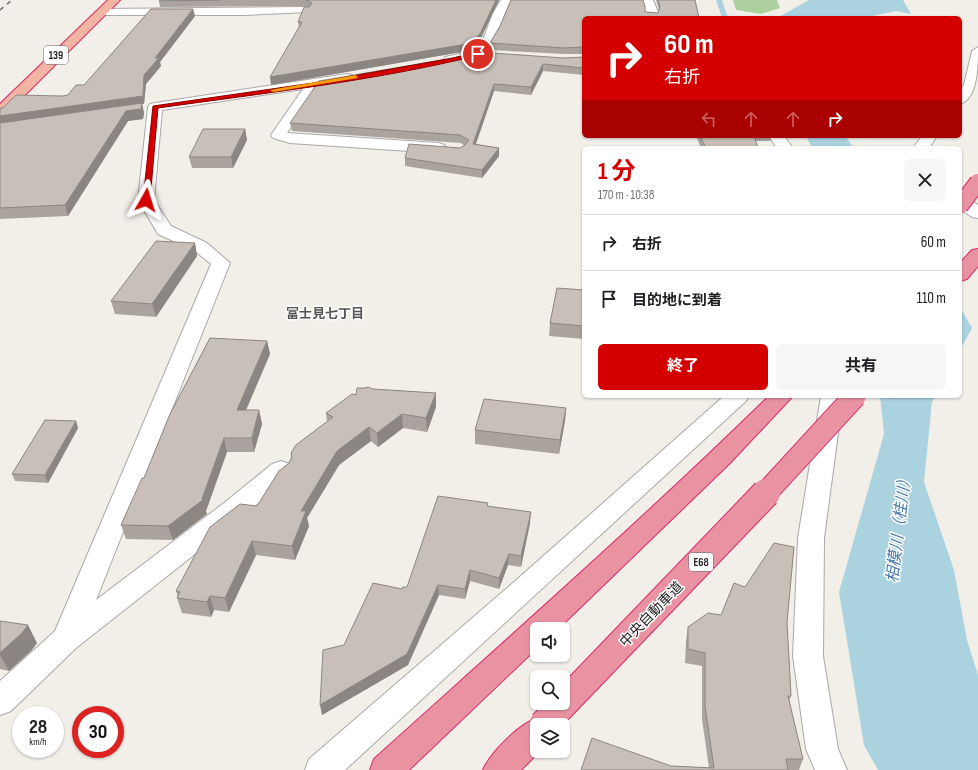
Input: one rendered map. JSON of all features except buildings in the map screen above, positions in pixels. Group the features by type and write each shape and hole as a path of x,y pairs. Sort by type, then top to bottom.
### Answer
{"highway":[{"name":"139","path":"0,112 114,0"},
{"path":"962,203 978,182"},
{"path":"962,273 978,254"},
{"path":"546,622 720,458 780,398"},
{"name":"中央自動車道","path":"550,718 682,582 806,451 853,398"},
{"path":"386,770 530,637"},
{"path":"499,770 530,739"}],"street":[{"path":"254,12 262,0"},
{"path":"478,54 489,41 499,13 507,0"},
{"path":"647,0 652,12 651,16"},
{"path":"101,12 254,12 305,10"},
{"path":"962,97 971,86 978,51"},
{"path":"438,62 478,54 493,55"},
{"path":"66,639 222,263 201,247 164,230 146,200 155,107 313,84 356,76"},
{"path":"313,84 278,135 290,138 452,149"},
{"path":"962,202 978,213"},
{"path":"321,770 524,590 736,398"},
{"path":"831,770 822,750 808,656 810,538 832,398"},
{"path":"0,701 66,639 233,510 280,470"}],"green space":[{"path":"733,0 777,0 780,8 761,14 736,10"}],"water":[{"path":"809,0 903,0 911,14 896,11 872,16 781,16"},
{"path":"807,138 846,138 852,146 811,146"},
{"path":"962,310 972,328 962,346"},
{"name":"相模川（桂川）","path":"880,398 935,398 932,402 924,482 954,570 967,640 978,675 978,770 878,770 864,745 839,592 884,434"}],"waterway":[{"path":"719,0 724,16"}],"railway":[{"path":"0,10 12,0"}],"slow traffic":[{"path":"273,90 356,76"}],"district":[{"name":"富士見七丁目","path":"325,313"}],"route":[{"path":"146,200 155,107 313,84 453,60 478,54"}]}
